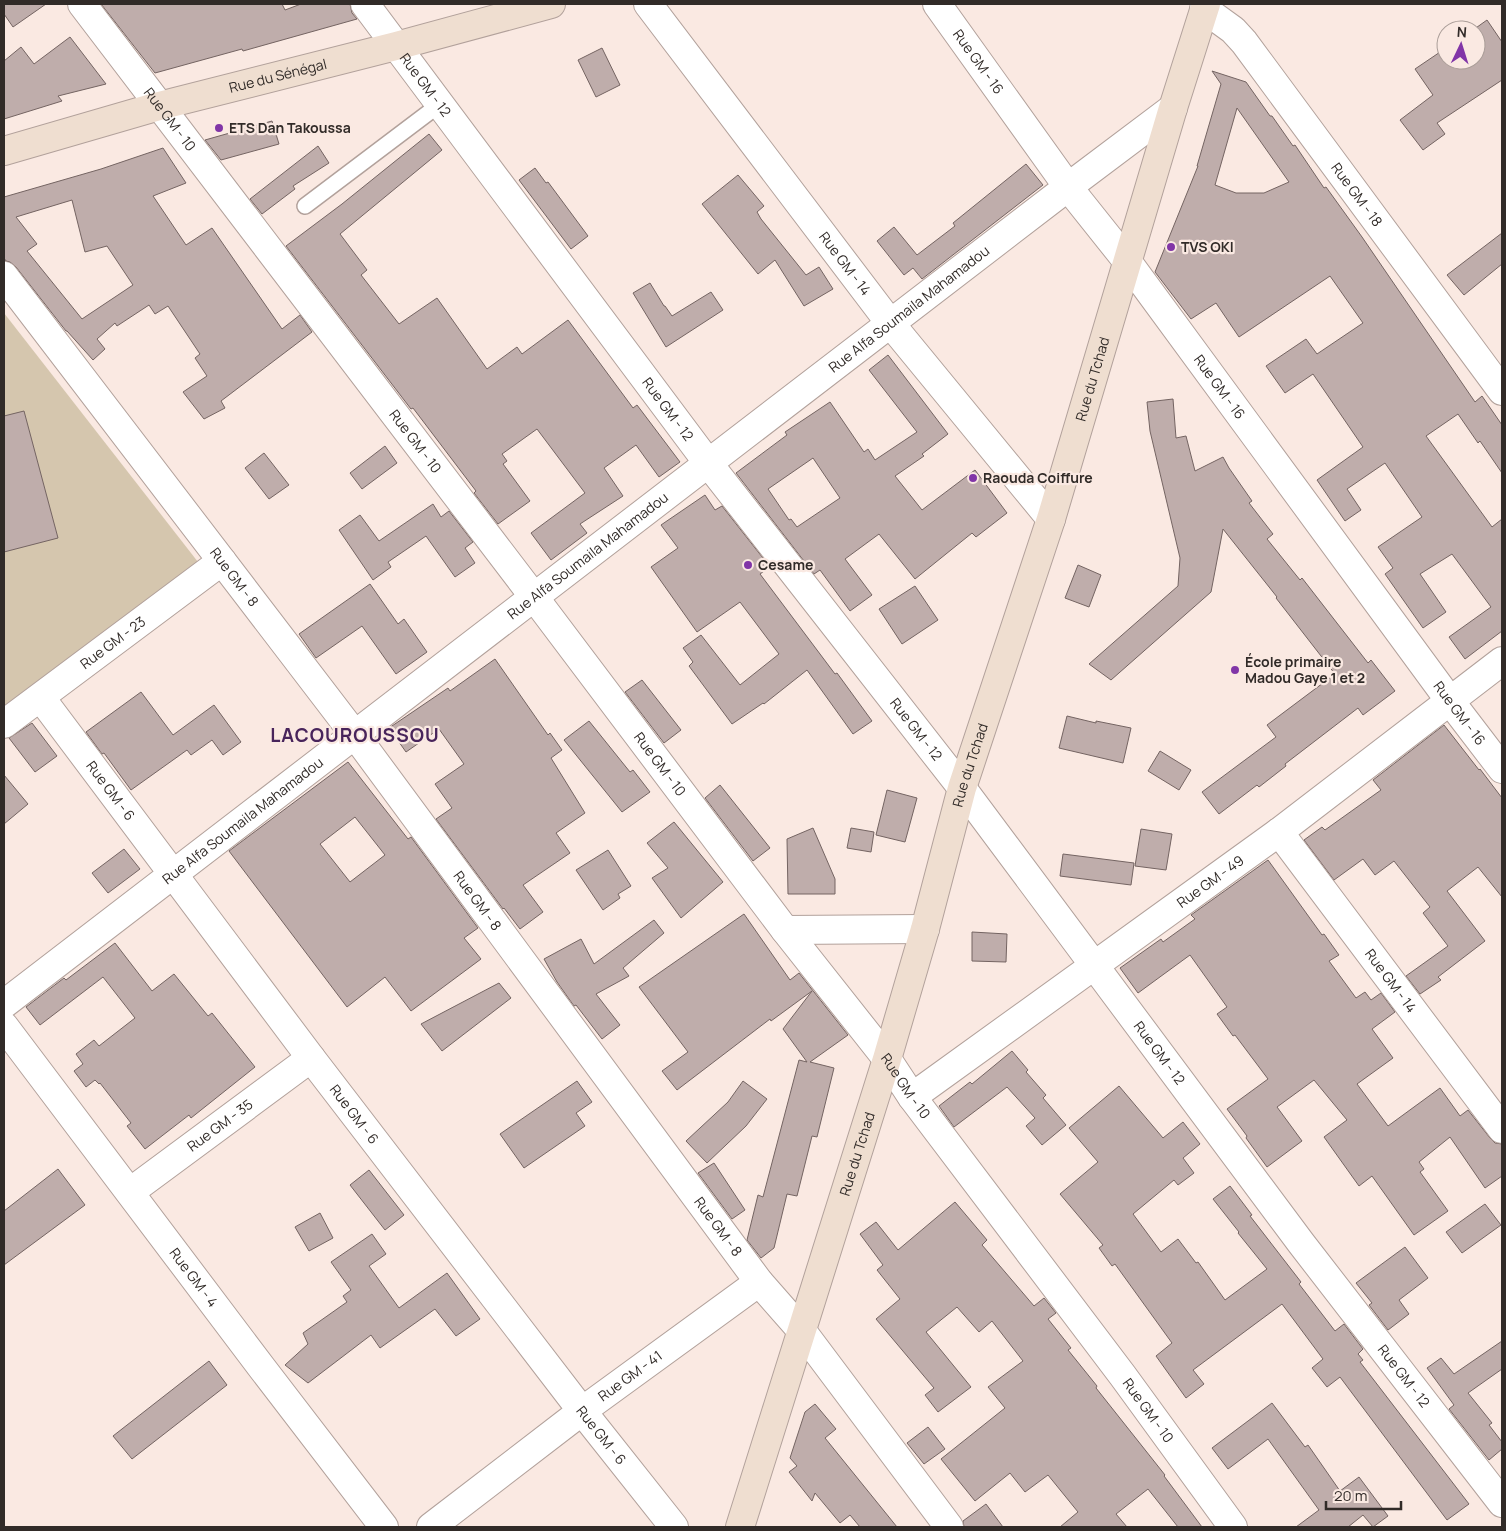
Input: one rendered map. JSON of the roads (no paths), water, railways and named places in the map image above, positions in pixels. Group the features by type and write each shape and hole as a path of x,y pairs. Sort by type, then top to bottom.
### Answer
{"street":[{"name":"Rue GM - 10","path":"82,4 785,930 887,1059 912,1097 1123,1376 1233,1527"},
{"name":"Rue GM - 12","path":"364,4 708,463 962,788 1301,1243 1502,1503"},
{"name":"Rue du Sénégal","path":"4,151 159,106 396,46 551,4"},
{"name":"Rue GM - 14","path":"648,4 890,323 1051,519"},
{"name":"Rue GM - 16","path":"937,4 1068,186 1127,261 1502,769"},
{"name":"Rue du Tchad","path":"740,1527 887,1059 925,929 962,788 1051,519 1205,6"},
{"name":"Rue GM - 18","path":"1205,6 1234,30 1244,42 1502,391"},
{"name":"Rue Alfa Soumaila Mahamadou","path":"4,1004 1068,186 1173,108"},
{"name":"Rue GM - 8","path":"4,276 355,735 759,1282 802,1331 949,1527"},
{"name":"Rue GM - 23","path":"4,724 222,561"},
{"name":"Rue GM - 49","path":"912,1097 1279,832 1502,661"},
{"name":"Rue GM - 6","path":"41,698 311,1058 582,1411 674,1527"},
{"name":"Rue GM - 14","path":"1279,832 1502,1129"},
{"path":"785,930 925,929"},
{"name":"Rue GM - 4","path":"4,1026 384,1527"},
{"name":"Rue GM - 35","path":"130,1192 311,1058"},
{"name":"Rue GM - 41","path":"430,1527 582,1411 759,1282"}],"lane":[{"path":"305,206 440,104"}],"place":[{"name":"ETS Dan Takoussa","path":"219,128"},
{"name":"TVS OKI","path":"1171,247"},
{"name":"Raouda Coiffure","path":"973,478"},
{"name":"Cesame","path":"748,565"},
{"name":"École primaire Madou Gaye 1 et 2","path":"1235,670"}],"district":[{"name":"LACOUROUSSOU","path":"355,735"}]}
